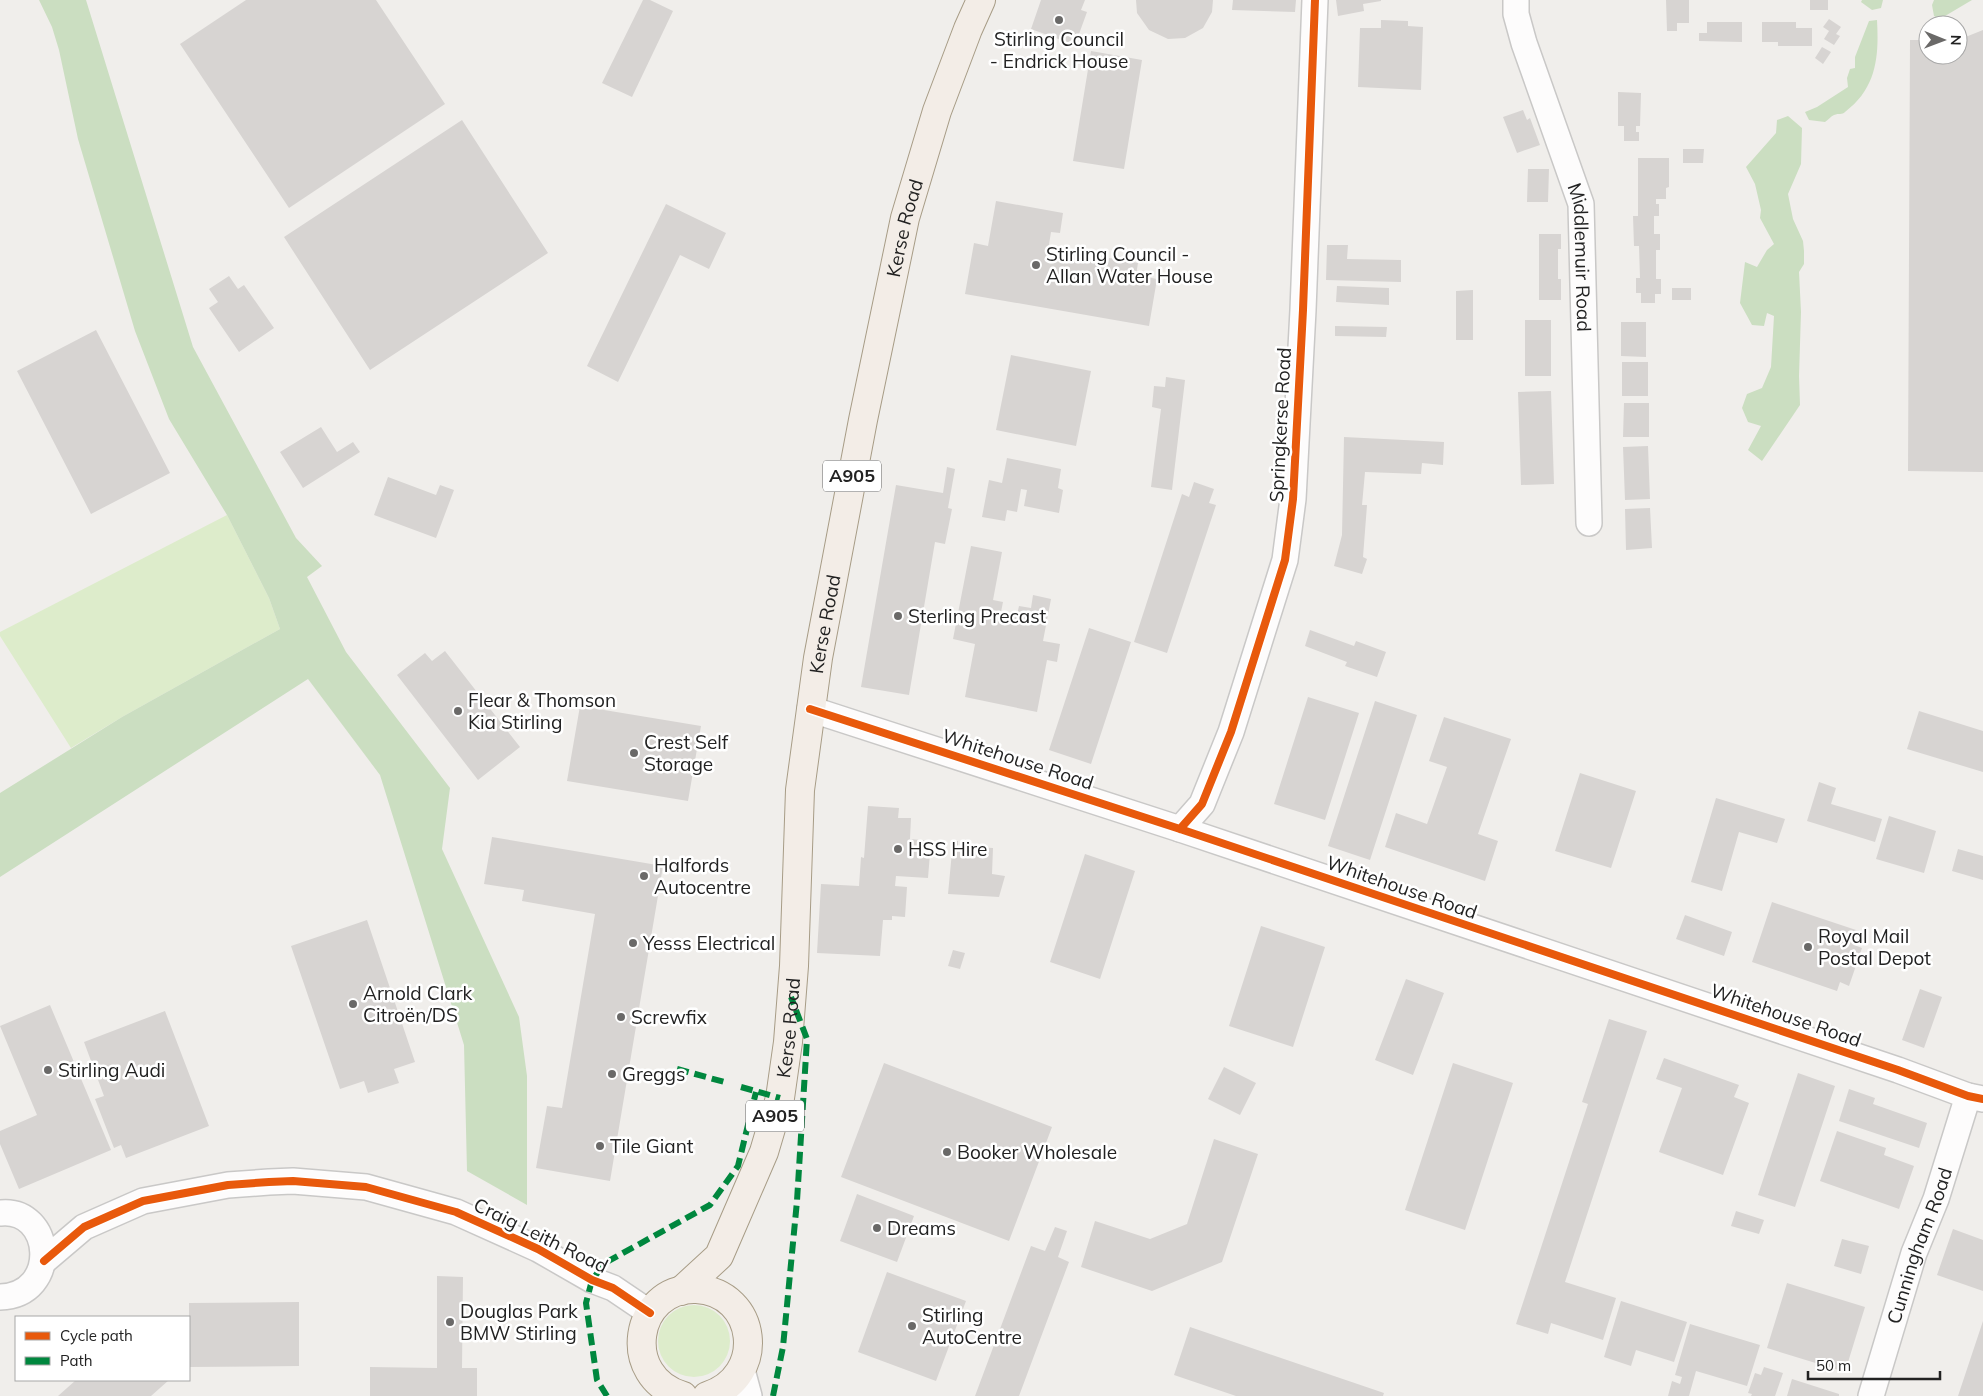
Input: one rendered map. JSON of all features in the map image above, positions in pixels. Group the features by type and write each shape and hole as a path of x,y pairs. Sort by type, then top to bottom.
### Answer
{"main road":[{"name":"Kerse Road","path":"681,1291 719,1256 764,1152 780,1098 788,1042 794,966 800,790 810,709 862,420 905,218 937,111 968,29 982,0"},
{"path":"706,1396 719,1392 732,1383 742,1370 748,1354 748,1338 744,1321 735,1307 719,1256"},
{"name":"A905","path":"650,1313 669,1296 681,1291 696,1289 724,1298 735,1307"},
{"path":"650,1313 643,1327 642,1350 654,1390 683,1396"}],"street":[{"name":"Springkerse Road","path":"1180,829 1202,804 1231,732 1285,560 1293,499 1315,0"},
{"name":"Middlemuir Road","path":"1516,0 1516,14 1524,43 1581,204 1589,523"},
{"name":"Whitehouse Road","path":"810,709 1180,829 1975,1097"},
{"name":"Cunningham Road","path":"1871,1396 1914,1253 1975,1097"},
{"name":"Craig Leith Road","path":"0,1296 10,1296 24,1291 39,1275 44,1261 84,1226 143,1202 228,1185 293,1181 366,1187 456,1212 538,1249 592,1280 613,1288 650,1313"},
{"path":"0,1213 12,1214 25,1219 36,1230 43,1244 44,1261"},
{"path":"742,1370 749,1396"}],"green space":[{"path":"39,0 86,0 193,347 296,538 322,566 307,577 346,652 450,788 442,849 519,1017 527,1076 527,1205 467,1171 464,1045 380,775 308,679 0,877 0,793 122,717 280,629 269,598 227,515 169,419 135,331 78,139 59,50 52,27"},
{"path":"1862,0 1883,0 1881,8 1872,10 1861,2"},
{"path":"1934,0 1972,0 1947,15 1934,15 1932,5"},
{"path":"1877,20 1876,59 1870,82 1864,93 1856,103 1842,114 1836,114 1825,122 1809,120 1805,112 1817,107 1848,87 1847,78 1850,69 1855,68 1855,57 1869,21"},
{"path":"1788,116 1802,128 1801,164 1788,194 1793,219 1803,241 1804,251 1804,264 1799,272 1801,312 1800,405 1762,461 1748,450 1761,426 1748,422 1742,408 1747,394 1762,388 1771,367 1774,316 1767,313 1764,326 1752,325 1740,303 1745,262 1757,267 1767,250 1774,244 1760,218 1761,210 1755,184 1746,167 1776,133 1777,120"},
{"path":"227,515 269,598 280,629 122,717 71,748 0,636 0,632"},
{"path":"701,1305 720,1315 728,1327 730,1341 728,1355 720,1367 708,1375 687,1377 668,1367 660,1355 658,1334 668,1315 680,1307"}],"building":[{"path":"246,0 376,0 445,104 289,208 180,44"},
{"path":"643,0 650,0 673,11 632,97 602,83"},
{"name":"Stirling Council - Endrick House","path":"1041,0 1085,0 1081,10 1087,12 1075,45 1031,29"},
{"path":"1136,0 1213,0 1212,12 1203,28 1185,38 1168,39 1149,30 1137,13"},
{"path":"1233,0 1296,0 1295,12 1232,10"},
{"path":"1336,0 1381,1 1363,4 1364,11 1338,16"},
{"path":"1666,0 1689,0 1689,23 1677,23 1677,31 1667,31"},
{"path":"1810,0 1828,0 1828,10 1810,10"},
{"path":"1829,19 1841,27 1836,34 1840,36 1834,45 1824,39 1829,31 1823,27"},
{"path":"1381,20 1408,21 1408,26 1423,27 1421,90 1358,87 1360,28 1381,28"},
{"path":"1707,22 1742,22 1742,42 1699,41 1699,33 1707,33"},
{"path":"1762,22 1796,22 1796,28 1812,28 1812,46 1778,46 1778,42 1762,42"},
{"path":"1983,30 1983,472 1908,471 1910,40 1918,40 1918,65 1968,65 1968,36"},
{"path":"1822,47 1831,52 1823,64 1815,58"},
{"path":"1091,51 1142,60 1124,169 1073,161"},
{"path":"1618,92 1641,93 1640,126 1636,126 1636,132 1639,132 1639,141 1624,141 1624,126 1618,126"},
{"path":"1523,110 1527,120 1530,118 1540,145 1517,153 1503,117"},
{"path":"462,120 548,253 370,370 284,237"},
{"path":"1683,149 1704,149 1703,163 1683,163"},
{"path":"1638,158 1669,158 1669,187 1666,188 1666,199 1656,199 1656,204 1659,204 1659,216 1654,216 1654,234 1660,234 1660,250 1656,250 1656,279 1661,279 1661,294 1655,294 1655,303 1641,303 1641,293 1636,293 1636,278 1640,278 1639,246 1634,246 1633,216 1638,216"},
{"path":"1528,169 1549,169 1548,202 1527,202"},
{"name":"Stirling Council - Allan Water House","path":"996,201 1063,213 1060,233 1051,232 1047,257 1083,263 1085,254 1103,257 1101,267 1107,268 1109,258 1138,263 1136,275 1157,279 1149,326 965,294 974,243 988,246"},
{"path":"666,204 726,233 709,269 680,255 618,382 587,366"},
{"path":"1539,234 1561,234 1561,249 1558,249 1558,279 1561,279 1561,300 1539,300"},
{"path":"1327,245 1348,245 1347,259 1401,260 1401,282 1326,280"},
{"path":"229,276 238,289 244,285 274,328 239,352 209,308 218,302 209,289"},
{"path":"1337,286 1389,288 1389,305 1336,302"},
{"path":"1672,288 1691,288 1691,300 1672,300"},
{"path":"1473,290 1473,340 1456,340 1456,291"},
{"path":"1525,320 1551,320 1551,376 1525,376"},
{"path":"1621,322 1646,322 1646,357 1621,356"},
{"path":"1335,326 1387,327 1386,337 1335,336"},
{"path":"96,330 170,473 91,514 17,371"},
{"path":"1011,355 1091,371 1076,446 996,430"},
{"path":"1622,362 1648,362 1648,396 1622,396"},
{"path":"1166,377 1185,380 1172,490 1151,487 1161,409 1152,407 1154,386 1165,387"},
{"path":"1551,391 1554,484 1521,485 1518,392"},
{"path":"1624,403 1649,403 1649,437 1623,437"},
{"path":"321,427 337,452 353,442 360,452 303,488 280,452"},
{"path":"1344,437 1444,442 1443,465 1422,463 1421,474 1365,472 1362,505 1367,505 1363,557 1367,559 1362,574 1334,566 1342,535"},
{"path":"1648,446 1650,499 1625,500 1623,447"},
{"path":"1007,458 1061,469 1058,488 1063,490 1059,513 1024,506 1027,490 1021,489 1017,512 1007,510 1005,521 982,517 989,480 1002,483"},
{"name":"Sterling Precast","path":"947,467 955,469 948,508 952,509 945,544 935,542 909,695 861,687 896,485 943,493"},
{"path":"388,477 436,495 440,485 454,490 436,538 374,515"},
{"path":"1194,482 1214,489 1209,503 1216,505 1167,653 1134,642 1182,494 1189,497"},
{"path":"1650,508 1652,548 1626,550 1625,509"},
{"path":"971,546 1002,552 993,600 1003,602 1001,612 1017,615 1019,606 1031,608 1033,595 1051,599 1043,641 1060,644 1057,662 1047,660 1037,712 965,697 975,644 953,639"},
{"path":"1089,628 1131,642 1091,764 1049,750"},
{"path":"1310,630 1354,646 1356,641 1386,652 1377,677 1345,666 1347,662 1305,646"},
{"name":"Flear & Thomson Kia Stirling","path":"445,651 520,747 478,780 397,675 425,653 432,661"},
{"path":"1308,697 1359,713 1325,820 1274,804"},
{"path":"1375,701 1417,715 1370,860 1328,846"},
{"name":"Crest Self Storage","path":"580,706 701,726 688,801 567,781"},
{"path":"1919,711 1983,731 1983,772 1907,749"},
{"path":"1444,717 1511,739 1478,834 1498,841 1485,881 1385,847 1396,813 1427,824 1447,767 1429,761"},
{"path":"1580,773 1636,791 1611,868 1555,851"},
{"path":"1819,782 1836,788 1831,804 1882,819 1875,842 1807,821"},
{"path":"1716,798 1785,819 1777,843 1739,832 1722,891 1691,882"},
{"path":"868,806 899,808 898,818 911,818 910,839 931,841 928,878 896,876 895,886 907,887 905,917 892,916 892,920 883,920 880,956 817,953 821,884 859,886 861,857 864,858"},
{"path":"1889,816 1936,831 1924,873 1876,859"},
{"path":"492,837 663,866 610,1181 536,1168 547,1106 562,1108 595,914 522,901 524,890 484,884"},
{"path":"953,841 958,841 958,846 993,848 992,874 1005,876 999,897 948,894"},
{"path":"1958,849 1983,856 1983,880 1952,871"},
{"path":"1085,854 1135,871 1100,979 1050,962"},
{"name":"Royal Mail Postal Depot","path":"1772,902 1859,931 1854,945 1862,948 1849,986 1840,982 1837,991 1752,962"},
{"path":"1685,915 1732,932 1724,956 1676,939"},
{"name":"Arnold Clark Citroën/DS","path":"367,920 415,1062 394,1069 399,1083 368,1093 364,1081 340,1089 291,946"},
{"path":"1261,926 1325,947 1293,1047 1229,1026"},
{"path":"953,950 965,953 960,969 948,966"},
{"path":"1406,979 1444,993 1413,1075 1375,1060"},
{"path":"1920,989 1942,997 1924,1048 1902,1040"},
{"name":"Stirling Audi","path":"50,1005 111,1150 19,1189 0,1144 0,1131 37,1115 0,1026"},
{"path":"165,1011 209,1126 126,1158 121,1145 114,1148 95,1099 104,1096 84,1042"},
{"path":"1609,1019 1647,1031 1565,1282 1616,1298 1603,1340 1551,1323 1548,1334 1516,1324 1588,1104 1582,1102"},
{"path":"1664,1058 1739,1085 1734,1097 1749,1103 1723,1175 1659,1152 1682,1088 1656,1079"},
{"name":"Booker Wholesale","path":"884,1063 1052,1127 1009,1241 841,1177"},
{"path":"1453,1063 1513,1083 1465,1230 1405,1210"},
{"path":"1224,1067 1256,1083 1240,1115 1208,1099"},
{"path":"1798,1073 1835,1086 1795,1207 1758,1195"},
{"path":"1849,1089 1875,1098 1873,1104 1927,1123 1919,1148 1839,1121"},
{"path":"1837,1131 1886,1148 1884,1155 1914,1166 1899,1209 1820,1181"},
{"path":"1214,1139 1258,1154 1222,1262 1152,1291 1081,1267 1095,1221 1150,1239 1187,1224"},
{"name":"Dreams","path":"857,1194 914,1216 897,1262 840,1241"},
{"path":"1736,1211 1764,1220 1759,1234 1731,1226"},
{"path":"1055,1227 1067,1231 1058,1257 1069,1262 1019,1396 975,1396 1031,1246 1045,1251"},
{"path":"1953,1229 1983,1240 1983,1291 1937,1275"},
{"path":"1842,1239 1869,1246 1861,1274 1834,1266"},
{"name":"Stirling AutoCentre","path":"887,1272 966,1301 936,1381 858,1352"},
{"name":"Douglas Park BMW Stirling","path":"437,1276 463,1277 462,1368 477,1368 477,1396 370,1396 370,1367 437,1368"},
{"path":"1787,1283 1865,1307 1845,1372 1767,1348"},
{"path":"1621,1301 1687,1322 1674,1362 1636,1350 1631,1366 1604,1357"},
{"path":"299,1302 299,1366 190,1367 189,1303"},
{"path":"1983,1321 1983,1396 1958,1396"},
{"path":"1690,1324 1760,1345 1747,1386 1696,1371 1689,1396 1668,1396 1672,1381 1680,1384 1682,1377 1675,1375"},
{"path":"1190,1327 1384,1393 1383,1396 1236,1396 1174,1375"},
{"path":"1764,1367 1783,1373 1775,1396 1751,1396 1752,1394 1748,1393 1755,1373 1761,1375"},
{"path":"1792,1379 1839,1394 1839,1396 1787,1396"},
{"path":"75,1381 168,1381 151,1396 58,1396"}],"marked path":[{"path":"773,1396 783,1347 797,1201 807,1039 791,997"},
{"path":"677,1069 728,1083"},
{"path":"741,1087 780,1098"},
{"path":"607,1396 597,1380 586,1303 592,1280 605,1263 710,1205 738,1166 756,1092"}],"cycle path":[{"path":"1180,829 1202,804 1231,732 1285,560 1293,499 1303,310 1315,0"},
{"path":"810,709 1180,829 1898,1070 1968,1096 1983,1099"},
{"path":"44,1261 84,1227 143,1201 228,1185 269,1182 293,1181 366,1187 456,1212 538,1249 592,1280 613,1288 650,1313"}],"place":[{"name":"Stirling Council - Endrick House","path":"1059,20"},
{"name":"Stirling Council - Allan Water House","path":"1036,265"},
{"name":"Sterling Precast","path":"898,616"},
{"name":"Flear & Thomson Kia Stirling","path":"458,711"},
{"name":"Crest Self Storage","path":"634,753"},
{"name":"HSS Hire","path":"898,849"},
{"name":"Halfords Autocentre","path":"644,876"},
{"name":"Yesss Electrical","path":"633,943"},
{"name":"Royal Mail Postal Depot","path":"1808,947"},
{"name":"Arnold Clark Citroën/DS","path":"353,1004"},
{"name":"Screwfix","path":"621,1017"},
{"name":"Stirling Audi","path":"48,1070"},
{"name":"Greggs","path":"612,1074"},
{"name":"Tile Giant","path":"600,1146"},
{"name":"Booker Wholesale","path":"947,1152"},
{"name":"Dreams","path":"877,1228"},
{"name":"Douglas Park BMW Stirling","path":"450,1322"},
{"name":"Stirling AutoCentre","path":"912,1326"}]}
